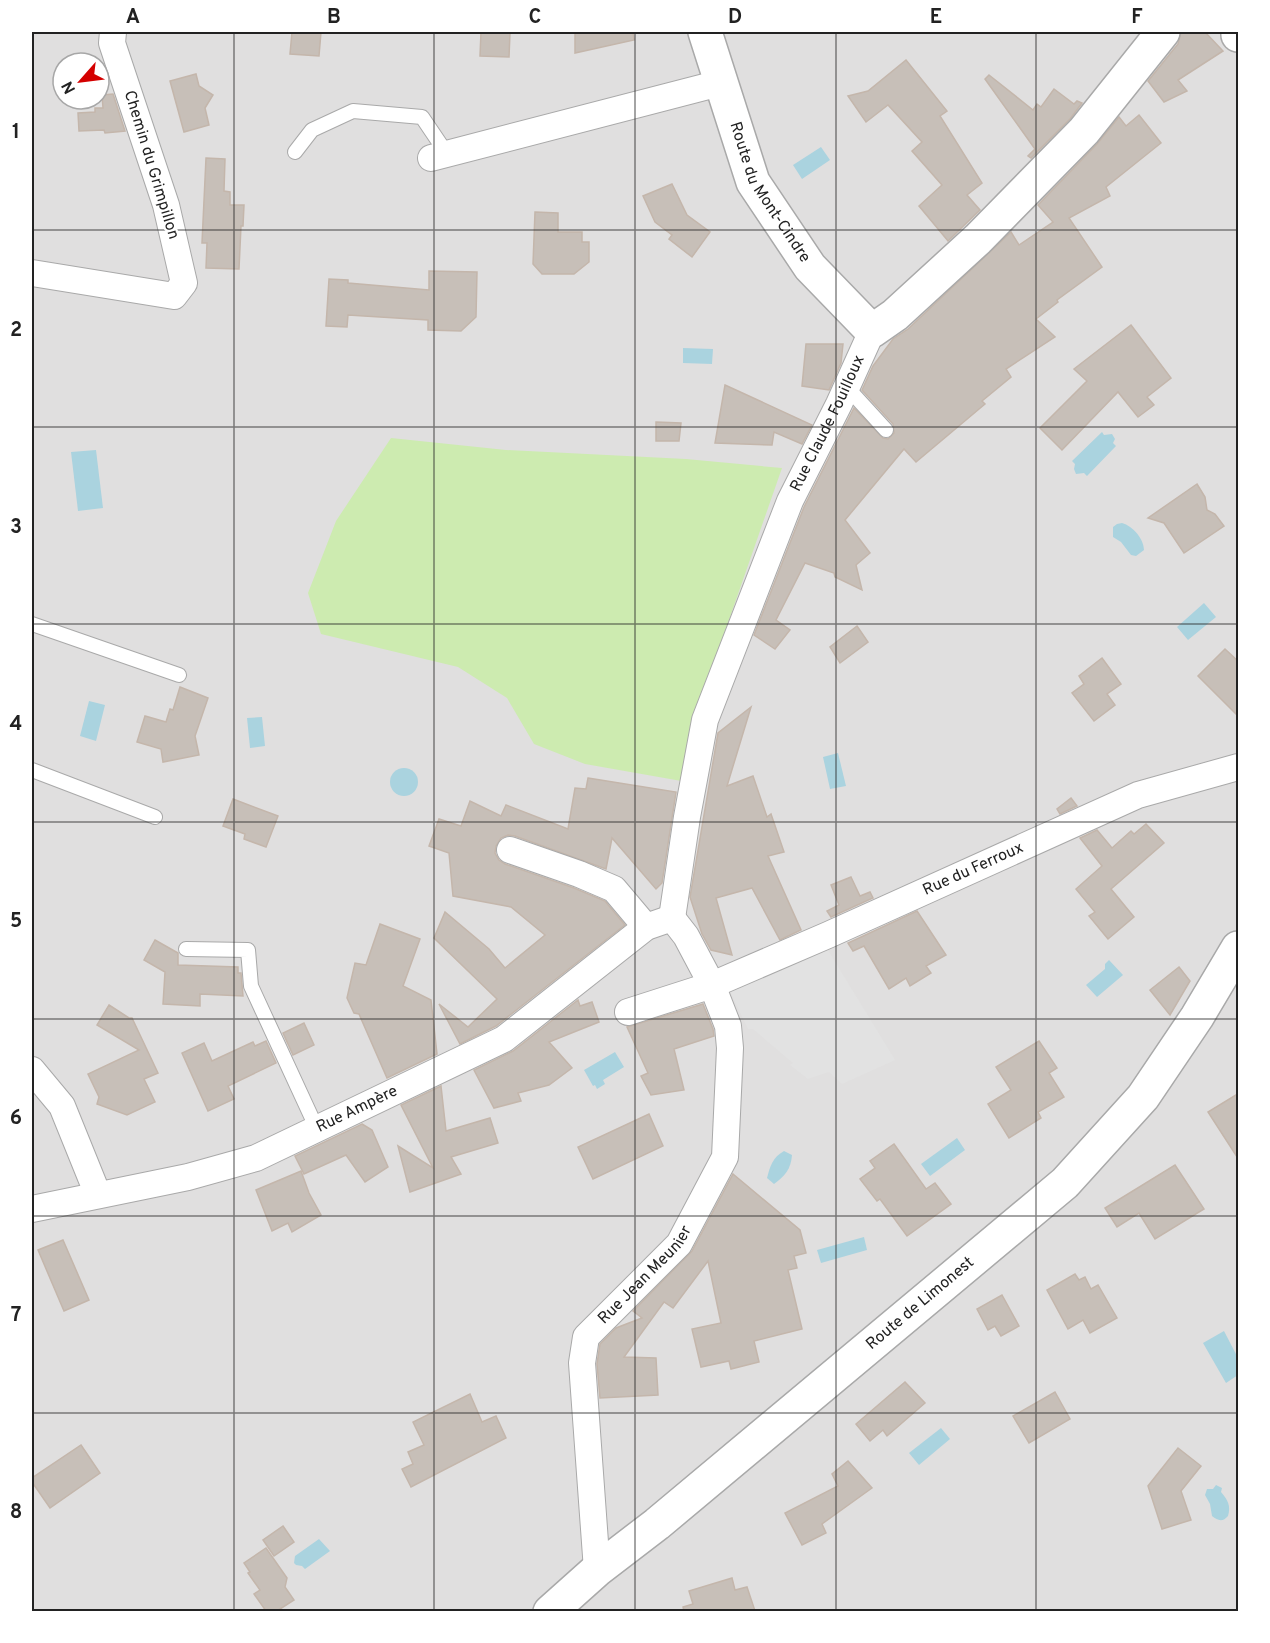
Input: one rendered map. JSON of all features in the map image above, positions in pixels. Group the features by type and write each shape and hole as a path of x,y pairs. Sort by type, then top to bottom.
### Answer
{"street":[{"name":"Chemin du Grimpillon","path":"32,273 174,296 184,283 166,205 112,43 113,32"},
{"name":"Route du Mont-Cindre","path":"705,32 753,182 810,267 872,331"},
{"path":"872,331 895,315 978,239 1084,131 1163,32"},
{"path":"439,156 720,83"},
{"name":"Rue Claude Fouilloux","path":"672,918 687,817 705,720 790,501 872,331"},
{"name":"Rue du Ferroux","path":"628,1012 712,985 1138,795 1239,766"},
{"path":"510,850 614,889 646,927"},
{"name":"Rue Ampère","path":"32,1209 188,1177 256,1158 504,1039 646,927 672,918"},
{"name":"Rue Jean Meunier","path":"597,1570 582,1363 586,1337 680,1244 725,1157 730,1048 728,1026 712,985 686,936 672,918"},
{"name":"Route de Limonest","path":"550,1611 1065,1184 1143,1097 1197,1017 1239,948"},
{"path":"32,1070 62,1106 98,1196"}],"lane":[{"path":"295,152 312,130 353,111 422,117 439,156"},
{"path":"845,391 854,395 886,430"},
{"path":"32,624 178,675"},
{"path":"32,770 155,817"},
{"path":"186,949 248,950 251,986 317,1129"}],"shaded area":[{"path":"32,32 1238,32 1238,1611 32,1611"},
{"path":"826,947 895,1060 842,1084 829,1072 808,1079 790,1065 793,1063 753,1029 748,1029 729,989"}],"green space":[{"path":"391,438 506,450 686,459 782,468 714,663 687,782 585,764 534,744 507,698 458,667 321,634 308,593 336,521"}],"water":[{"path":"821,147 830,160 802,179 793,165"},
{"path":"683,348 713,349 712,364 683,363"},
{"path":"1102,432 1104,435 1112,434 1115,439 1113,443 1116,446 1087,476 1084,473 1076,474 1075,464 1072,461"},
{"path":"96,450 103,508 78,511 71,452"},
{"path":"1122,523 1134,530 1140,537 1144,550 1136,556 1131,555 1121,542 1113,537 1113,527"},
{"path":"1204,603 1216,617 1188,640 1177,627"},
{"path":"89,701 105,705 96,741 80,736"},
{"path":"262,717 265,746 250,748 247,718"},
{"path":"838,753 846,786 830,789 823,757"},
{"path":"404,768 414,772 418,782 414,792 404,796 394,792 390,782 394,772"},
{"path":"1109,960 1123,975 1097,997 1086,985 1105,969 1105,964"},
{"path":"615,1052 624,1067 603,1080 605,1084 597,1089 584,1070"},
{"path":"957,1138 965,1150 930,1176 921,1164"},
{"path":"784,1151 792,1155 789,1168 774,1184 767,1178 769,1170 775,1159"},
{"path":"864,1237 867,1250 821,1263 817,1250"},
{"path":"1224,1331 1238,1358 1238,1375 1226,1383 1203,1343"},
{"path":"941,1428 950,1439 919,1465 909,1453"},
{"path":"1216,1485 1222,1488 1221,1492 1229,1506 1228,1516 1222,1520 1212,1516 1210,1504 1205,1495 1207,1489 1213,1489"},
{"path":"319,1539 330,1551 305,1569 296,1565 295,1556"}],"building":[{"path":"292,32 321,32 319,56 290,54"},
{"path":"481,32 510,33 509,57 480,56"},
{"path":"575,32 633,32 634,40 575,53"},
{"path":"1181,32 1205,32 1223,51 1178,80 1187,91 1164,102 1148,81 1178,44"},
{"path":"906,60 947,111 940,116 982,183 967,195 980,210 948,241 919,206 942,185 912,151 922,142 888,105 866,122 848,96 868,91"},
{"path":"196,74 199,86 213,95 205,108 209,125 184,132 170,81"},
{"path":"989,75 1033,110 1037,104 1041,107 1054,89 1074,104 1077,101 1082,103 1070,119 1031,158 1028,156 1035,149 985,79"},
{"path":"111,94 113,94 125,131 105,133 104,130 79,131 78,113 111,111"},
{"path":"1139,115 1161,143 1106,187 1110,196 1069,218 1102,267 1057,300 1058,302 1036,319 1055,337 1006,369 1011,377 982,401 985,404 916,462 904,449 845,520 870,553 856,565 862,590 835,577 834,573 805,563 776,620 790,630 775,649 754,635 804,507 854,408 883,438 888,439 894,433 893,424 862,390 873,366 893,339 908,329 1011,232 1019,245 1053,222 1038,205 1097,144 1119,117 1126,126"},
{"path":"206,158 225,159 224,191 230,192 230,205 244,205 239,269 206,268 207,243 202,243"},
{"path":"672,184 687,215 710,232 692,257 669,239 672,235 655,222 643,196"},
{"path":"535,212 558,213 558,232 582,232 582,242 589,242 589,262 574,274 542,274 533,264"},
{"path":"429,271 477,272 476,317 461,331 428,330 428,320 348,315 347,327 326,326 329,279 348,280 348,283 429,290"},
{"path":"1131,325 1171,378 1147,397 1154,405 1138,417 1118,392 1062,450 1040,428 1087,381 1074,369"},
{"path":"806,344 843,344 841,363 829,390 802,386"},
{"path":"725,385 812,425 802,444 774,432 772,445 715,443"},
{"path":"656,422 681,423 679,441 656,441"},
{"path":"1197,484 1205,497 1207,510 1215,514 1224,526 1184,553 1164,523 1148,518"},
{"path":"857,626 868,642 840,663 830,647"},
{"path":"1225,649 1239,662 1239,717 1198,676"},
{"path":"1102,658 1121,684 1107,694 1115,705 1094,721 1072,693 1084,684 1079,676"},
{"path":"180,687 208,698 195,736 199,755 163,762 161,749 137,742 145,716 166,722 170,709 173,710"},
{"path":"751,707 727,786 753,776 767,817 771,814 784,852 768,856 801,930 780,940 752,888 716,898 732,955 711,950 702,934 690,897 718,733"},
{"path":"588,778 676,792 662,883 656,889 612,838 606,869 515,836 508,835 501,838 495,853 499,860 605,901 625,925 496,1026 460,1044 439,1004 468,1027 497,999 434,938 445,912 489,949 505,968 545,935 511,907 453,896 449,853 429,846 439,819 461,826 470,801 501,816 506,805 568,829 575,788 586,789"},
{"path":"1071,798 1077,806 1060,814 1057,809"},
{"path":"233,799 278,816 266,847 244,839 245,834 223,826"},
{"path":"1146,824 1164,843 1111,889 1134,917 1108,939 1089,916 1095,912 1076,889 1102,866 1080,838 1097,830 1112,848 1131,831 1134,834"},
{"path":"851,877 860,896 870,892 873,898 831,917 827,911 839,905 831,885"},
{"path":"917,911 946,955 926,966 931,973 910,986 906,978 889,989 864,946 853,951 848,943"},
{"path":"380,924 420,939 403,986 431,1000 437,1054 387,1078 359,1014 354,1013 347,998 355,963 366,965"},
{"path":"155,940 178,953 178,965 238,967 238,973 241,973 243,996 200,994 200,1006 163,1004 165,972 144,960"},
{"path":"1179,967 1190,981 1170,1015 1150,990"},
{"path":"578,1000 580,1006 592,1002 599,1022 549,1042 572,1068 549,1085 518,1093 521,1101 494,1108 474,1070 513,1051"},
{"path":"703,1004 714,1036 674,1049 684,1090 651,1095 641,1076 648,1073 627,1027"},
{"path":"109,1005 132,1018 158,1073 144,1079 155,1102 127,1115 97,1104 99,1097 88,1074 139,1050 97,1025"},
{"path":"304,1023 314,1045 293,1055 283,1033"},
{"path":"266,1041 276,1063 228,1086 234,1099 208,1111 182,1053 204,1043 212,1061 253,1042 255,1046"},
{"path":"1039,1041 1057,1068 1049,1073 1064,1097 1038,1112 1041,1118 1009,1138 988,1104 1011,1090 996,1067"},
{"path":"441,1086 446,1131 490,1118 498,1143 451,1157 461,1174 410,1192 398,1146 433,1168 401,1105"},
{"path":"1239,1093 1239,1160 1208,1112"},
{"path":"649,1114 663,1146 593,1179 578,1147"},
{"path":"362,1124 372,1130 388,1167 365,1182 346,1155 304,1174 295,1156"},
{"path":"894,1144 926,1189 935,1183 951,1204 907,1236 880,1199 877,1201 860,1179 875,1168 870,1161"},
{"path":"1175,1165 1204,1209 1155,1239 1139,1213 1117,1227 1105,1208"},
{"path":"301,1171 309,1193 321,1215 292,1232 288,1223 272,1231 256,1190"},
{"path":"733,1174 800,1230 806,1253 794,1256 797,1268 788,1270 802,1329 754,1341 759,1362 731,1369 729,1361 701,1367 692,1329 721,1323 708,1261 673,1308 664,1302 624,1357 656,1358 658,1395 600,1398 597,1364 600,1344 616,1328 642,1318 633,1311 692,1251"},
{"path":"63,1240 89,1300 64,1311 38,1250"},
{"path":"1075,1274 1079,1280 1085,1277 1091,1289 1098,1285 1117,1318 1090,1333 1083,1320 1068,1329 1047,1290"},
{"path":"1002,1295 1019,1326 1001,1336 995,1326 988,1330 977,1309"},
{"path":"905,1382 925,1403 887,1436 883,1430 870,1441 856,1424"},
{"path":"1055,1392 1070,1419 1029,1443 1013,1416"},
{"path":"470,1394 482,1422 496,1416 506,1438 411,1487 402,1469 413,1464 408,1452 424,1445 413,1422"},
{"path":"81,1445 100,1473 50,1508 32,1482 32,1478"},
{"path":"1178,1448 1201,1466 1181,1491 1191,1520 1162,1529 1148,1486"},
{"path":"848,1461 872,1488 822,1524 826,1533 802,1545 785,1513 838,1486 832,1474"},
{"path":"283,1526 294,1542 274,1556 263,1540"},
{"path":"266,1548 287,1578 285,1587 294,1600 277,1611 266,1611 254,1594 260,1590 244,1563"},
{"path":"732,1578 735,1590 747,1587 755,1611 684,1611 683,1607 693,1604 689,1591"}]}
